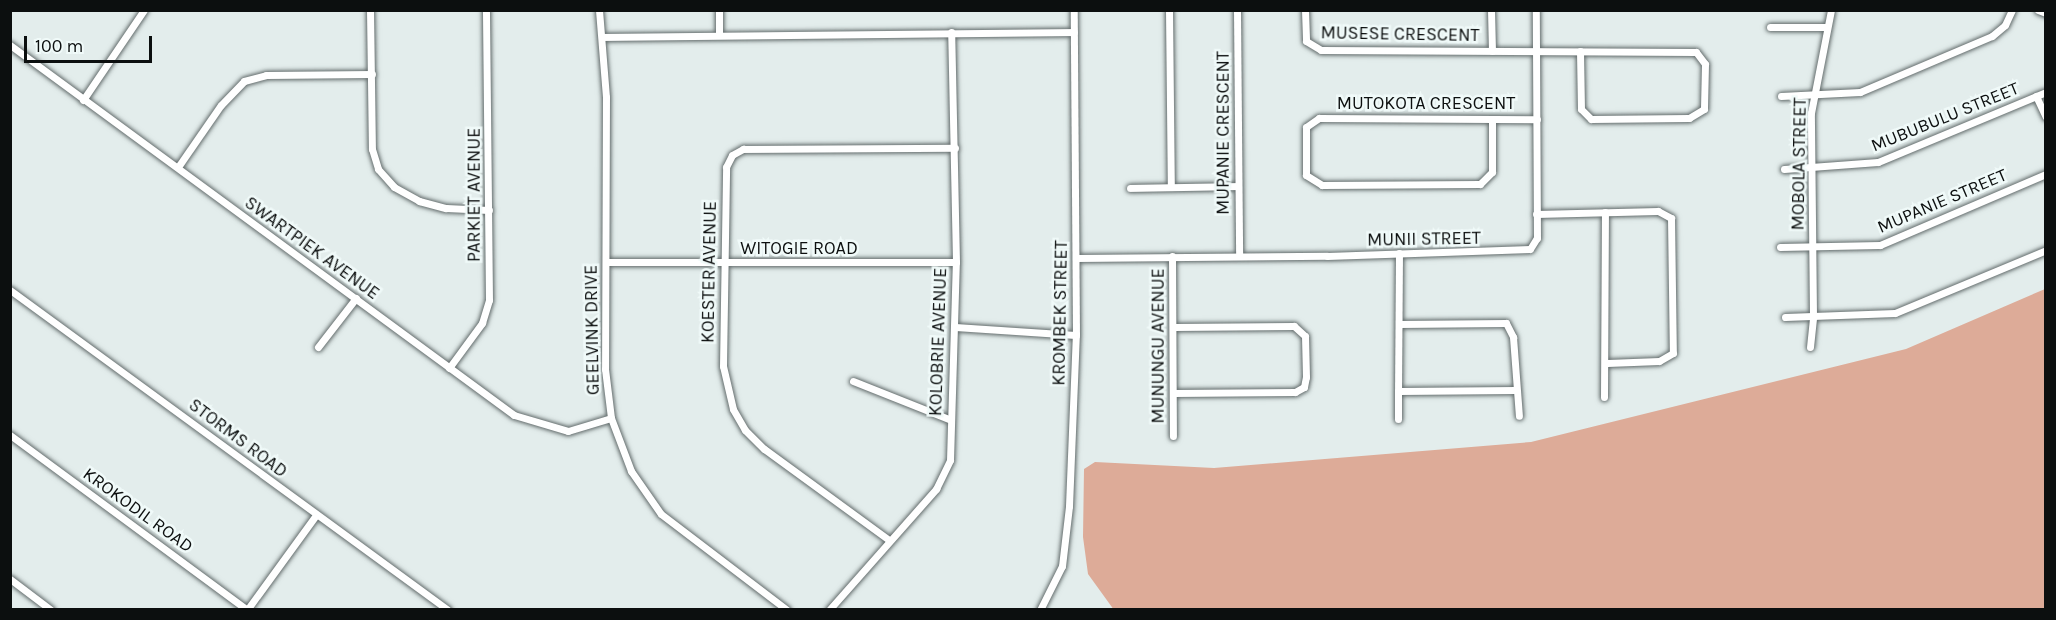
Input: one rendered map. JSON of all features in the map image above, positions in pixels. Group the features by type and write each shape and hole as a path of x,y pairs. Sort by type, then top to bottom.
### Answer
{"street":[{"path":"83,100 144,10"},
{"path":"370,10 373,156 386,179 403,192 433,206 489,210"},
{"name":"PARKIET AVENUE","path":"449,368 482,323 488,308 486,10"},
{"name":"GEELVINK DRIVE","path":"599,10 603,37 605,369 611,418 631,471 661,514 787,609"},
{"path":"719,10 719,35"},
{"name":"KROMBEK STREET","path":"1040,609 1057,581 1065,548 1076,335 1074,10"},
{"path":"1169,10 1171,187"},
{"name":"MUPANIE CRESCENT","path":"1237,10 1239,256"},
{"name":"MUSESE CRESCENT","path":"1305,10 1305,36 1310,46 1317,49 1491,51 1580,51 1696,52 1706,64 1704,109 1689,118 1591,119 1581,109 1580,51"},
{"name":"MUSESE CRESCENT","path":"1491,10 1491,51"},
{"name":"MUNII STREET","path":"1076,258 1524,252 1536,242 1536,10"},
{"name":"MOBOLA STREET","path":"1810,346 1813,316 1811,166 1814,95 1831,10"},
{"path":"1781,96 1860,92 1983,41 1999,32 2012,10"},
{"path":"2038,10 2046,13"},
{"path":"1770,27 1827,27"},
{"name":"KOLOBRIE AVENUE","path":"829,609 943,480 950,460 956,262 951,32"},
{"path":"603,37 1074,32"},
{"name":"SWARTPIEK AVENUE","path":"10,45 514,415 550,428 577,430 611,418"},
{"path":"178,168 221,105 244,81 266,75 372,74"},
{"name":"MUBUBULU STREET","path":"1784,169 1878,162 2046,92"},
{"path":"2036,96 2046,117"},
{"name":"MUTOKOTA CRESCENT","path":"1492,119 1492,172 1480,184 1314,184 1305,170 1305,131 1316,119 1537,118"},
{"name":"KOESTER AVENUE","path":"889,540 764,449 738,420 724,384 723,263 726,167 739,150 955,148"},
{"name":"MUPANIE STREET","path":"1813,247 1880,244 2046,174"},
{"path":"1130,188 1237,186"},
{"path":"1536,214 1658,211 1669,215 1673,227 1674,281 1671,356 1659,361 1606,363"},
{"path":"1604,397 1606,363 1605,212"},
{"name":"MOBOLA STREET","path":"1780,247 1813,247"},
{"path":"1785,317 1905,310 2046,250"},
{"path":"1398,253 1398,419"},
{"name":"MUNUNGU AVENUE","path":"1172,256 1173,436"},
{"name":"WITOGIE ROAD","path":"606,262 956,262"},
{"name":"STORMS ROAD","path":"10,290 448,609"},
{"path":"318,347 356,298"},
{"path":"1398,324 1506,323 1513,337 1519,416"},
{"path":"1173,327 1294,326 1305,336 1306,377 1304,387 1294,392 1173,393"},
{"path":"955,327 1076,335"},
{"path":"853,381 951,420"},
{"path":"1398,390 1516,390"},
{"name":"KROKODIL ROAD","path":"10,435 247,609"},
{"path":"247,609 316,515"},
{"path":"10,579 51,609"}],"shaded area":[{"path":"2045,289 2045,609 1114,610 1088,574 1083,537 1084,469 1095,462 1214,468 1531,442 1906,349"}]}
